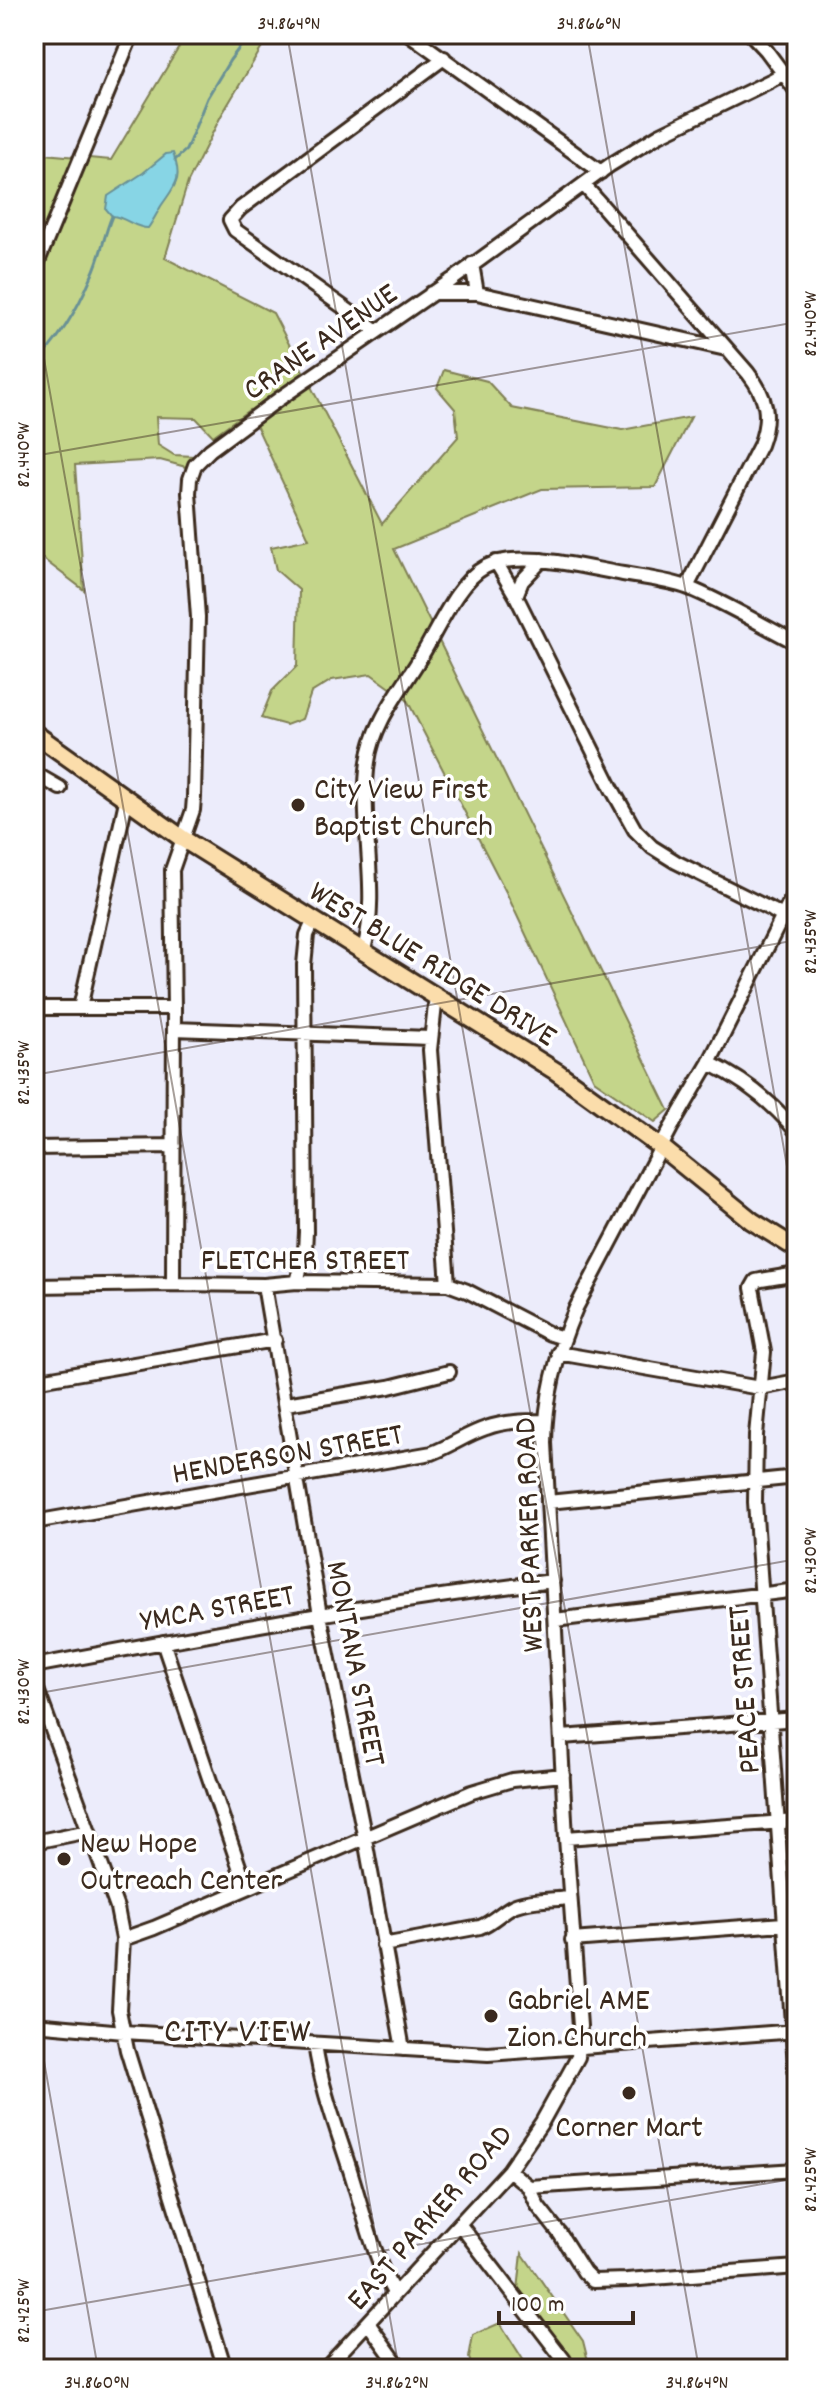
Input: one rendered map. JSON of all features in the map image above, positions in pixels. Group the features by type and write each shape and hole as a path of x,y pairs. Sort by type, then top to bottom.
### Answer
{"main road":[{"name":"WEST BLUE RIDGE DRIVE","path":"34,733 183,839 557,1072 662,1148 752,1221 797,1249"}],"street":[{"path":"34,271 132,34"},
{"path":"409,34 601,172"},
{"path":"751,34 797,92"},
{"path":"377,331 235,230 230,220 241,208 444,58"},
{"name":"CRANE AVENUE","path":"173,1284 172,870 193,810 194,797 199,661 189,493 195,465 210,450 279,399 601,172 659,135 797,66"},
{"path":"584,185 748,373 766,404 767,423 760,445 687,587"},
{"path":"472,264 477,293"},
{"path":"431,293 477,293 726,349"},
{"path":"516,596 522,581 542,560"},
{"path":"364,950 368,909 365,783 372,740 467,582 485,567 496,562 542,560 687,587 797,643"},
{"path":"496,562 635,830 652,847 676,862 797,925"},
{"path":"34,773 60,788"},
{"path":"80,1008 126,801"},
{"name":"WEST PARKER ROAD","path":"580,2047 548,1502 545,1421 550,1385 563,1338 576,1308 709,1063 797,888"},
{"path":"297,1282 306,1232 304,965 307,935 313,922"},
{"path":"436,996 430,1038 448,1284"},
{"path":"34,1008 174,1008"},
{"path":"174,1029 430,1038"},
{"path":"709,1063 760,1094 797,1132"},
{"path":"34,1148 174,1146"},
{"name":"PEACE STREET","path":"797,1274 761,1280 754,1284 752,1293 764,1352 754,1482 777,1822 791,1924 797,2094"},
{"name":"FLETCHER STREET","path":"34,1286 264,1285 297,1282 448,1284 563,1338"},
{"name":"MONTANA STREET","path":"264,1285 320,1615 403,2049"},
{"path":"34,1381 275,1340"},
{"path":"558,1353 760,1388 797,1381"},
{"path":"286,1404 389,1387 449,1372"},
{"name":"HENDERSON STREET","path":"34,1522 432,1453 498,1424 545,1421"},
{"path":"548,1502 797,1477"},
{"name":"YMCA STREET","path":"34,1666 320,1615 553,1581"},
{"path":"555,1620 797,1590"},
{"path":"163,1642 246,1887"},
{"path":"34,1681 117,1908 123,1939 119,2010 131,2065 225,2369"},
{"path":"562,1737 797,1719"},
{"path":"123,1939 486,1787 512,1780 563,1775"},
{"path":"566,1838 797,1821"},
{"path":"34,1842 89,1831"},
{"path":"383,1945 480,1927 520,1904 570,1898"},
{"path":"572,1940 791,1924"},
{"path":"34,2024 488,2054 795,2031"},
{"path":"315,2044 326,2091 382,2272 394,2293"},
{"name":"EAST PARKER ROAD","path":"325,2369 509,2170 573,2069 580,2047"},
{"path":"509,2170 529,2187 538,2206 593,2281 797,2267"},
{"path":"529,2187 797,2170"},
{"path":"460,2225 564,2360"},
{"path":"368,2323 401,2369"},
{"path":"34,2358 37,2369"}],"green space":[{"path":"34,34 38,34 39,105 44,154 111,160 187,34 270,34 221,116 188,182 165,258 273,313 382,524 458,437 455,409 437,388 444,370 487,381 512,408 622,430 691,417 655,487 542,489 394,549 669,1110 655,1122 594,1080 506,892 407,700 371,674 332,680 311,693 302,719 286,725 261,718 272,691 297,666 299,590 276,570 271,547 309,539 249,410 213,436 196,418 156,417 158,445 174,455 193,456 186,467 160,460 75,465 84,590 34,552"},
{"path":"522,2253 583,2341 590,2369 571,2369 518,2290"},
{"path":"500,2323 529,2369 473,2369 469,2358 473,2335"}],"water":[{"path":"173,153 178,176 148,228 112,216 106,209 108,196 166,154"}],"waterway":[{"path":"175,160 186,150 207,98 250,34"},
{"path":"34,364 60,334 81,299 112,216"}],"place":[{"name":"City View First Baptist Church","path":"298,805"},
{"name":"New Hope Outreach Center","path":"64,1859"},
{"name":"Gabriel AME Zion Church","path":"491,2016"},
{"name":"Corner Mart","path":"629,2093"}],"district":[{"name":"CITY VIEW","path":"238,2028"}]}
